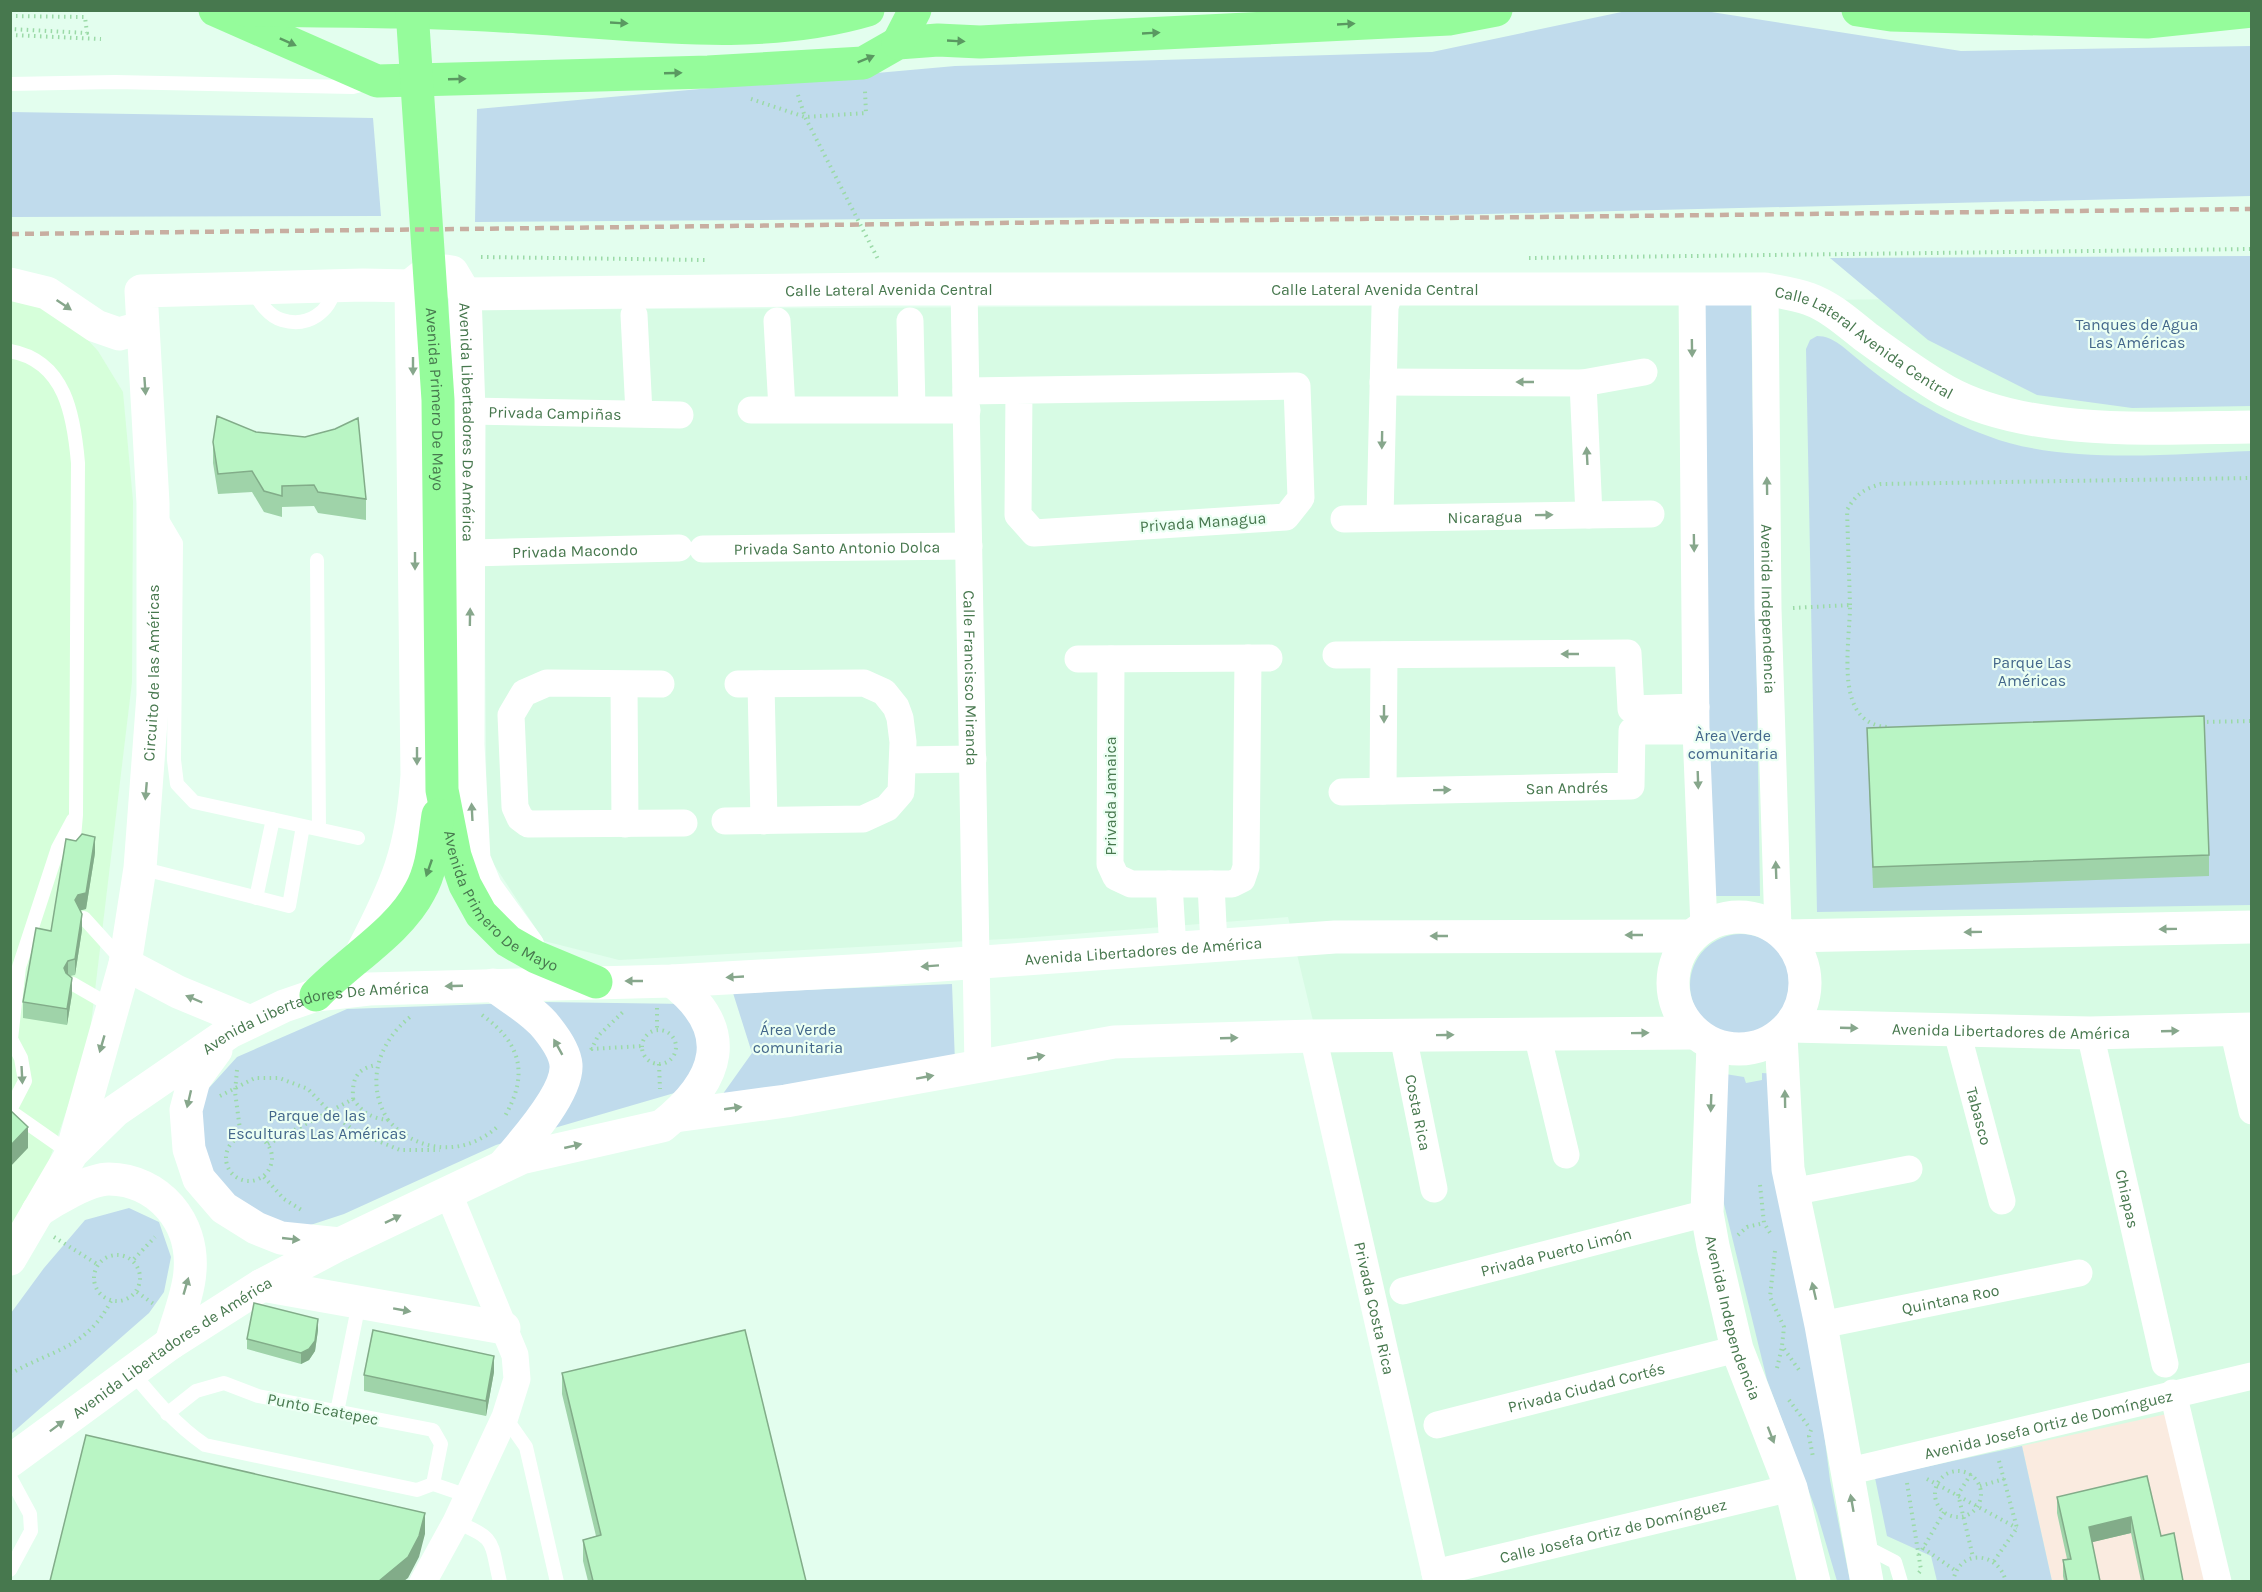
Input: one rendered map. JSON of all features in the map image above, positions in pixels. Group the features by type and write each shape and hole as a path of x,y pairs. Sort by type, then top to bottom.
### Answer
{"highway":[{"path":"215,10 377,81 708,72 863,63 898,44 1449,19 1496,10"},
{"path":"245,10 443,12 711,28 784,26 868,10"},
{"name":"Avenida Primero De Mayo","path":"412,10 438,400 455,770 455,856 465,885 481,914 508,941 536,957 596,982"},
{"path":"898,44 915,10"},
{"path":"1858,10 1891,15 2147,22 2252,11"},
{"name":"Avenida Primero De Mayo","path":"316,995 408,911 422,889 455,770"}],"main road":[{"name":"Calle Lateral Avenida Central","path":"465,294 880,267 964,288 1765,289 1795,295 1829,309 1904,365 1948,392 1986,407 2032,420 2147,429 2252,427"},
{"name":"Avenida Libertadores De América","path":"411,286 429,272 441,270 452,272 465,294 470,411 471,554 455,770"},
{"path":"10,285 46,293 96,326 119,334 141,328"},
{"path":"362,952 392,896 406,856 414,818 417,775 411,286"},
{"name":"Circuito de las Américas","path":"72,1153 125,964 140,868 153,695 153,503 141,328 141,291 411,286"},
{"path":"675,1116 786,1101 1114,1042 1313,1036 1537,1034 1704,1039 1736,1050 1760,1047 1786,1031 1802,1005 1806,980 1803,964 1782,932 1760,920 1741,916 1722,919 1698,931 1676,962 1673,977 1677,1007 1704,1039"},
{"path":"1782,932 2239,927"},
{"name":"Avenida Libertadores de América","path":"596,982 672,981 976,963 1335,937 1698,931"},
{"path":"125,964 239,1027 194,1080 186,1110 189,1149 199,1179 224,1208 256,1228 281,1238 340,1244 521,1158 662,1126 675,1116 710,1069 715,1048 711,1026 701,1008 672,981"},
{"name":"Avenida Libertadores De América","path":"72,1153 115,1111 239,1027 316,995 369,989 482,997 596,982"},
{"path":"482,997 547,1027 562,1051 566,1066 553,1101 539,1125 502,1167"},
{"name":"Avenida Libertadores de América","path":"1786,1031 2090,1033 2242,1029"},
{"path":"1786,1031 1788,1168 1821,1325 1831,1468 1859,1543 1867,1581"},
{"name":"Avenida Independencia","path":"1704,1039 1707,1213 1737,1350 1791,1488 1814,1581"},
{"path":"10,1259 26,1225 72,1153"},
{"path":"26,1225 63,1194 108,1179 146,1187 173,1207 188,1237 190,1272 171,1343"},
{"name":"Avenida Libertadores de América","path":"10,1461 131,1370 171,1343 262,1286 340,1244"},
{"path":"262,1286 504,1328"}],"street":[{"name":"Calle Francisco Miranda","path":"964,288 978,1068"},
{"path":"1380,518 1385,307 1391,288"},
{"name":"Avenida Independencia","path":"1765,289 1768,609 1782,932"},
{"path":"1692,290 1698,931"},
{"name":"Privada Campiñas","path":"634,315 639,413"},
{"path":"777,321 782,409"},
{"path":"910,321 912,409"},
{"path":"1383,382 1583,383 1644,372"},
{"path":"1583,383 1589,515"},
{"name":"Privada Managua","path":"751,410 912,409 1019,391 1297,386 1301,498 1286,517 1034,533 1018,515 1019,391"},
{"name":"Privada Campiñas","path":"470,411 680,415"},
{"name":"Nicaragua","path":"1344,519 1651,514"},
{"name":"Privada Santo Antonio Dolca","path":"691,549 969,546"},
{"name":"Privada Macondo","path":"471,554 691,549"},
{"path":"1336,655 1628,653 1631,709 1696,719"},
{"path":"1383,791 1384,655"},
{"name":"Privada Jamaica","path":"1078,659 1258,658 1246,867 1242,879 1232,884 1131,884 1116,877 1110,864 1111,659"},
{"path":"661,684 547,683 524,693 511,715 514,807 520,818 528,824 684,823"},
{"path":"725,821 764,821 863,819 880,813 894,802 901,792 903,751 896,707 876,687 864,683 749,684 764,821"},
{"path":"624,685 625,824"},
{"name":"San Andrés","path":"1342,792 1631,786 1632,731 1696,719"},
{"path":"903,751 973,749"},
{"path":"455,770 511,756"},
{"path":"1168,884 1173,949"},
{"path":"1211,884 1214,946"},
{"path":"2242,1029 2252,1111"},
{"name":"Tabasco","path":"1957,1032 2002,1201"},
{"name":"Chiapas","path":"2090,1033 2165,1364"},
{"path":"1537,1034 1566,1155"},
{"name":"Privada Costa Rica","path":"1313,1036 1436,1577"},
{"name":"Costa Rica","path":"1403,1036 1434,1189"},
{"path":"1792,1192 1909,1169"},
{"path":"423,1581 456,1522 505,1417 517,1379 515,1354 448,1192"},
{"name":"Privada Puerto Limón","path":"1403,1292 1707,1213"},
{"name":"Quintana Roo","path":"1821,1325 2079,1273"},
{"name":"Privada Ciudad Cortés","path":"1437,1425 1737,1350"},
{"name":"Avenida Josefa Ortiz de Domínguez","path":"1831,1468 1898,1464 1993,1437 2252,1376"},
{"path":"2173,1393 2218,1581"},
{"name":"Calle Josefa Ortiz de Domínguez","path":"1436,1577 1465,1574 1791,1488"}],"lane":[{"path":"10,84 115,82 354,87 377,81"},
{"path":"10,351 41,366 62,387 74,417 78,463 76,815 73,849"},
{"path":"153,503 176,543 174,760 177,784 194,802 358,838"},
{"path":"317,560 319,829"},
{"path":"72,1153 10,1111 25,1081 21,1058 11,1039 25,968 58,848 76,815"},
{"path":"256,898 273,819"},
{"path":"140,868 289,906 303,826"},
{"path":"84,918 125,964"},
{"path":"73,984 113,1007"},
{"path":"337,1412 359,1303"},
{"path":"131,1370 181,1429 206,1445 417,1490 433,1484 468,1496"},
{"name":"Punto Ecatepec","path":"167,1414 196,1391 224,1383 258,1396 433,1430 441,1444 433,1484"},
{"path":"505,1417 526,1446 557,1581"},
{"path":"10,1477 30,1514 31,1531 10,1570"},
{"path":"456,1522 486,1535 491,1544 500,1581"},
{"path":"1859,1543 1895,1562 1901,1581"}],"path":[{"path":"10,16 85,17 87,33 10,29"},
{"path":"10,35 101,39"},
{"path":"741,96 805,117 866,113 863,63"},
{"path":"797,92 805,117 880,267"},
{"path":"1521,258 2252,249"},
{"path":"482,257 715,260"},
{"path":"1900,727 1876,728 1864,721 1849,696 1850,605 1847,510 1854,497 1864,489 1881,484 2252,478"},
{"path":"1768,609 1850,605"},
{"path":"2193,722 2252,721"},
{"path":"213,1105 220,1096 235,1086 255,1077 279,1077 308,1089 329,1111 356,1132 400,1150 442,1149 468,1145 488,1135 502,1122 513,1102 519,1082 517,1057 504,1031 482,997"},
{"path":"417,1013 394,1030 376,1065 376,1091 388,1120 398,1131 417,1143 442,1149"},
{"path":"239,1027 242,1050 235,1086 241,1137"},
{"path":"657,1031 670,1036 676,1047 672,1058 659,1064 646,1059 642,1047 648,1033 657,1031"},
{"path":"376,1065 362,1068 355,1077 353,1099 362,1111 373,1118 388,1120"},
{"path":"268,1144 353,1099"},
{"path":"249,1134 264,1139 268,1144 272,1148 273,1160 269,1170 263,1176 252,1181 240,1179 226,1165 226,1154 231,1143 241,1137 249,1134"},
{"path":"1760,1180 1764,1223 1773,1239"},
{"path":"1732,1240 1747,1227 1764,1223"},
{"path":"26,1225 97,1264"},
{"path":"1774,1246 1770,1297 1784,1327 1776,1376"},
{"path":"125,1254 134,1259 140,1272 140,1285 137,1292 126,1299 111,1301 95,1287 93,1274 97,1264 111,1256 125,1254"},
{"path":"10,1374 86,1336 100,1321 111,1301"},
{"path":"1782,1346 1802,1373"},
{"path":"1784,1394 1811,1429"},
{"path":"1813,1423 1809,1436 1831,1468"},
{"path":"1973,1557 1958,1494 1993,1437"},
{"path":"1993,1437 2017,1528 1994,1562"},
{"path":"1898,1464 1958,1494 2017,1528"},
{"path":"1898,1464 1921,1570 1911,1581"},
{"path":"1955,1470 1971,1474 1980,1486 1982,1494 1978,1506 1972,1513 1963,1516 1944,1512 1936,1501 1937,1484 1947,1473 1955,1470"},
{"path":"1980,1486 2004,1479"},
{"path":"1918,1555 1944,1512"},
{"path":"1923,1548 1956,1571"},
{"path":"1953,1581 1956,1571 1965,1561 1973,1557 1982,1557 1994,1562 2004,1572 2006,1581"}],"shaded area":[{"path":"2251,295 2251,1581 1448,1581 1288,917 1023,938 619,960 544,941 487,854 482,310 1410,305"},
{"path":"10,299 42,307 73,324 98,351 123,392 133,501 132,682 88,1049 43,1178 11,1234"},
{"path":"2171,1413 2208,1581 2052,1581 2022,1446"}],"green space":[{"path":"1631,10 1705,11 1961,51 2251,46 2251,196 1446,215 475,222 477,109 955,66 1432,52"},
{"path":"11,112 373,118 381,216 11,217"},
{"name":"Tanques de Agua Las Américas","path":"2251,256 2251,406 2132,408 2037,395 1928,340 1830,258"},
{"name":"Àrea Verde comunitaria","path":"1751,298 1760,896 1710,896 1700,299"},
{"name":"Parque Las Américas","path":"1817,336 1829,338 1840,344 1874,372 1920,404 1971,429 2017,445 2049,451 2118,456 2251,451 2251,905 1817,912 1806,349 1810,340"},
{"path":"1741,934 1761,938 1777,949 1788,965 1792,985 1788,1005 1777,1021 1761,1032 1741,1036 1721,1032 1705,1021 1694,1005 1690,985 1694,965 1705,949 1721,938"},
{"name":"Área Verde comunitaria","path":"952,984 955,1062 720,1098 752,1053 733,993"},
{"name":"Parque de las Esculturas Las Américas","path":"544,1002 687,1004 712,1030 695,1087 496,1145 344,1214 280,1235 209,1185 189,1110 237,1057 347,1009"},
{"path":"1719,1073 1744,1077 1746,1083 1762,1080 1762,1073 1778,1074 1830,1480 1850,1581 1837,1581 1817,1513 1767,1380 1723,1200"},
{"path":"129,1208 159,1222 171,1257 164,1292 149,1313 11,1434 11,1313 44,1268 85,1220"},
{"path":"2022,1446 2052,1581 1937,1581 1931,1556 1887,1536 1875,1478"}],"building":[{"path":"217,416 256,432 305,437 335,429 358,418 366,499 318,492 314,485 282,486 282,496 264,491 252,471 218,474 213,442"},
{"path":"2204,716 2209,855 1873,867 1867,728"},
{"path":"82,834 95,837 86,893 78,895 75,900 82,914 75,959 68,961 64,968 72,978 67,1009 23,1002 36,928 51,931 66,839 76,841"},
{"path":"10,1110 28,1127 10,1146"},
{"path":"254,1303 318,1319 315,1341 309,1349 301,1353 247,1339"},
{"path":"373,1330 494,1356 486,1401 364,1375"},
{"path":"745,1330 806,1581 593,1581 583,1540 601,1535 562,1373"},
{"path":"86,1435 425,1513 419,1536 408,1557 379,1581 50,1581"},
{"path":"2147,1476 2161,1536 2174,1533 2183,1581 2144,1581 2131,1517 2089,1527 2100,1581 2067,1581 2063,1560 2071,1559 2057,1497"}],"railway":[{"path":"10,234 2252,209"}]}
